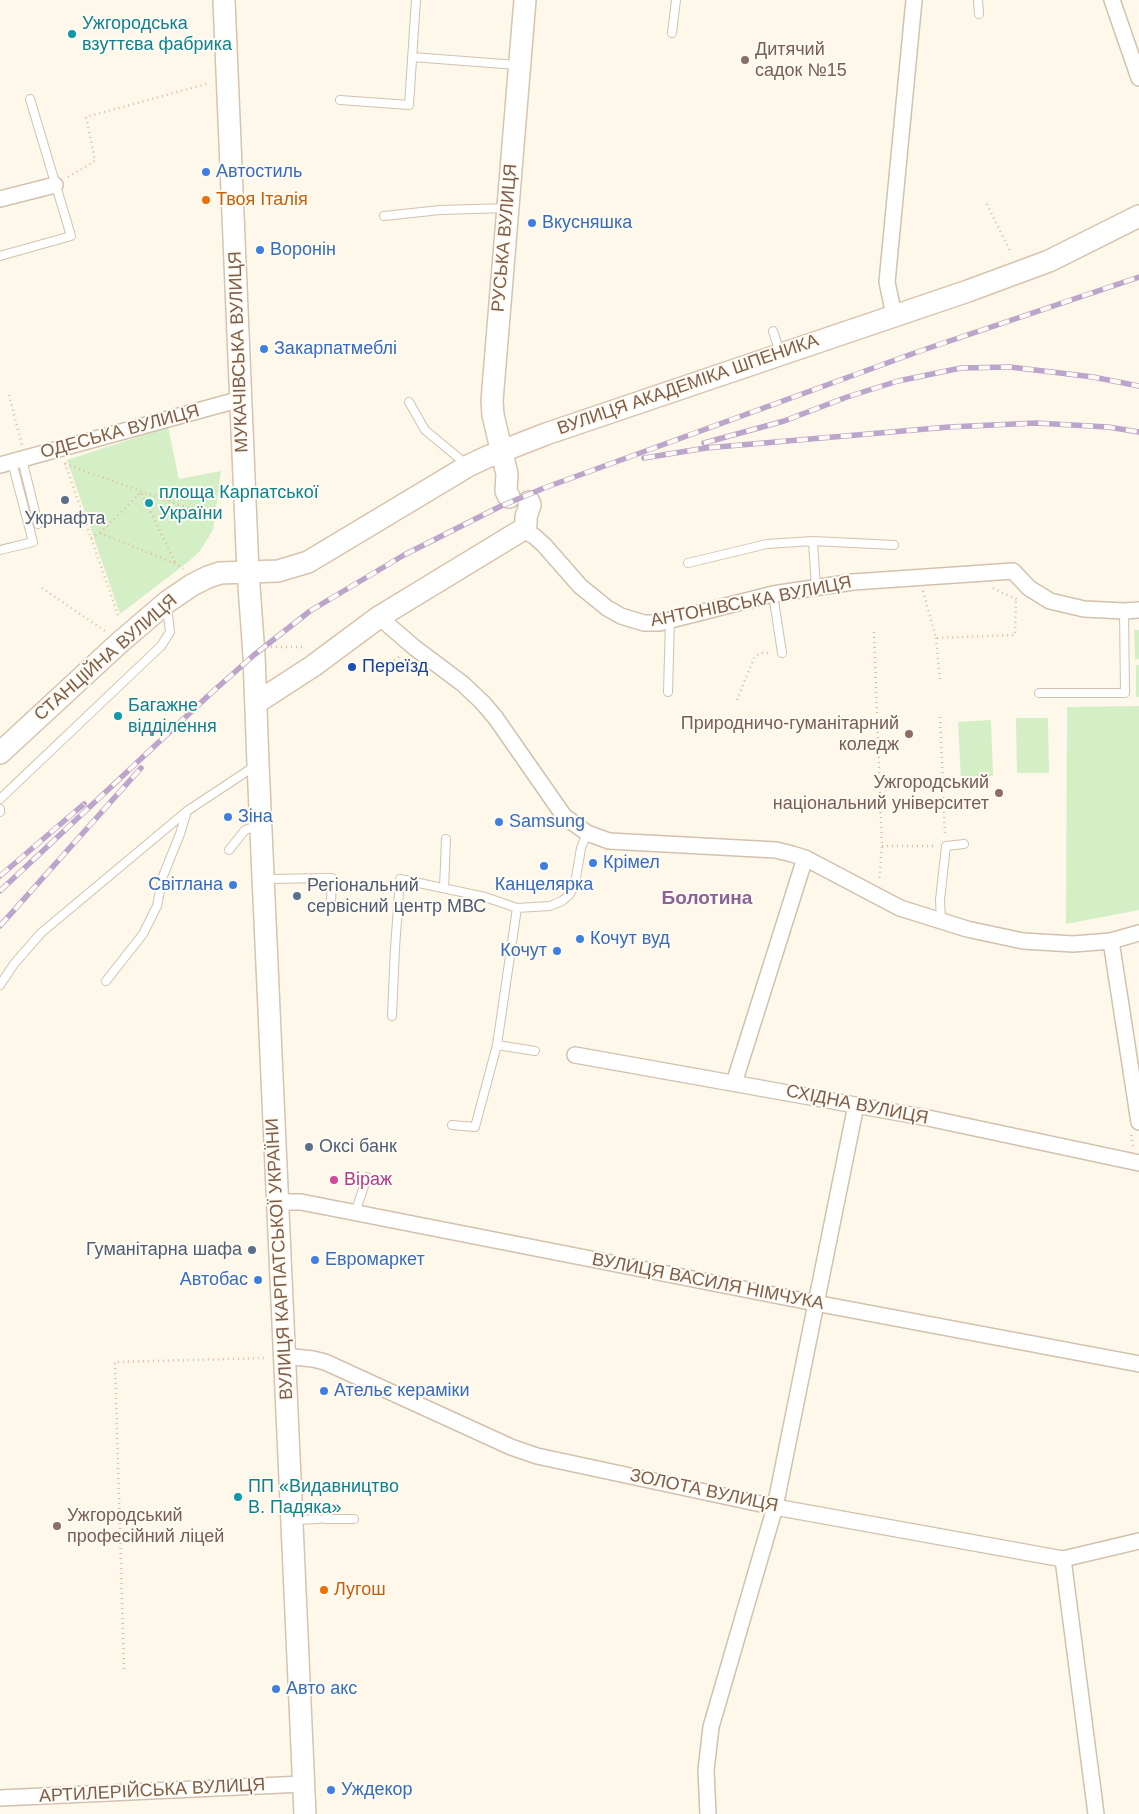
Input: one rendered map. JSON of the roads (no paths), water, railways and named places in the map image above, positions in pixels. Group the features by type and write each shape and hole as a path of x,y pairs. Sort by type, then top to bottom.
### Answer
{"main road":[{"name":"МУКАЧІВСЬКА ВУЛИЦЯ","path":"224,0 248,572 256,703"},
{"name":"РУСЬКА ВУЛИЦЯ","path":"521,507 506,491 507,474 493,416 492,401 525,0"},
{"name":"ВУЛИЦЯ АКАДЕМІКА ШПЕНИКА","path":"248,572 278,571 308,562 468,466 546,434 894,314 968,291 1049,261 1139,216"},
{"path":"256,703 313,666 521,507"},
{"name":"СТАНЦІЙНА ВУЛИЦЯ","path":"0,753 118,644 167,602 208,577 220,573 248,572"},
{"name":"ВУЛИЦЯ КАРПАТСЬКОЇ УКРАЇНИ","path":"256,703 278,1202 277,1357 292,1520 305,1814"}],"street":[{"path":"894,314 887,282 914,0"},
{"path":"1112,0 1139,78"},
{"path":"0,199 54,184"},
{"name":"ОДЕСЬКА ВУЛИЦЯ","path":"15,461 241,398"},
{"name":"АНТОНІВСЬКА ВУЛИЦЯ","path":"521,507 534,536 580,586 607,608 635,621 660,623 773,594 853,582 1013,571 1029,588 1050,601 1084,609 1132,610"},
{"path":"379,617 415,648 463,684 482,702 495,717 564,816 587,833 609,841 776,850 806,858 900,908 967,929 1023,942 1073,944 1111,941 1139,933"},
{"path":"734,1082 806,858"},
{"path":"1111,941 1139,1122"},
{"name":"СХІДНА ВУЛИЦЯ","path":"575,1055 856,1105 1139,1163"},
{"path":"708,1814 706,1770 711,1727 775,1507 856,1105"},
{"name":"ВУЛИЦЯ ВАСИЛЯ НІМЧУКА","path":"278,1202 301,1202 815,1303 1139,1364"},
{"name":"ЗОЛОТА ВУЛИЦЯ","path":"277,1357 313,1359 325,1362 511,1447 537,1456 775,1507 1062,1559 1139,1541"},
{"path":"1062,1559 1096,1814"},
{"name":"АРТИЛЕРІЙСЬКА ВУЛИЦЯ","path":"0,1798 303,1784"}],"lane":[{"path":"340,100 409,105 416,0"},
{"path":"672,33 676,0"},
{"path":"978,0 979,14"},
{"path":"412,57 520,66"},
{"path":"0,256 70,236 30,99"},
{"path":"384,216 440,210 507,208"},
{"path":"773,331 780,354"},
{"path":"409,402 425,430 468,466"},
{"path":"15,461 38,524"},
{"path":"0,550 33,542 15,461"},
{"path":"688,563 767,544 813,541 894,545"},
{"path":"813,541 816,588"},
{"path":"773,594 782,653"},
{"path":"0,798 160,646 170,632 167,602"},
{"path":"1038,693 1125,693 1132,610"},
{"path":"668,692 670,620"},
{"path":"0,985 14,964 41,932 187,811 258,764"},
{"path":"106,980 147,927 157,906 163,876 187,811"},
{"path":"229,850 245,830 261,824"},
{"path":"392,1016 394,948 400,879 485,897 517,908 550,906 562,902 570,894 575,884 581,848 587,833"},
{"path":"444,888 446,839"},
{"path":"941,921 940,900 946,846 964,844"},
{"path":"264,879 332,878 331,902"},
{"path":"452,1125 475,1127 497,1044 517,908"},
{"path":"497,1044 535,1051"},
{"path":"354,1213 367,1177"},
{"path":"292,1520 321,1518 354,1519"}],"railway":[{"path":"0,891 254,655 310,611 404,555 499,507 544,488 920,351 1139,277"},
{"path":"704,443 784,421 847,397 898,381 961,368 1010,367 1093,377 1139,386"},
{"path":"644,458 706,448 949,427 1036,423 1108,427 1139,432"},
{"path":"0,926 141,768"},
{"path":"0,876 84,804"}],"place":[{"name":"Ужгородська взуттєва фабрика","path":"72,34"},
{"name":"Дитячий садок №15","path":"745,60"},
{"name":"Автостиль","path":"206,172"},
{"name":"Твоя Італія","path":"206,200"},
{"name":"Вкусняшка","path":"532,223"},
{"name":"Воронін","path":"260,250"},
{"name":"Закарпатмеблі","path":"264,349"},
{"name":"Укрнафта","path":"65,500"},
{"name":"площа Карпатської України","path":"149,503"},
{"name":"Переїзд","path":"352,667"},
{"name":"Багажне відділення","path":"118,716"},
{"name":"Природничо-гуманітарний коледж","path":"909,734"},
{"name":"Ужгородський національний університет","path":"999,793"},
{"name":"Зіна","path":"228,817"},
{"name":"Samsung","path":"499,822"},
{"name":"Крімел","path":"593,863"},
{"name":"Канцелярка","path":"544,866"},
{"name":"Світлана","path":"233,885"},
{"name":"Регіональний сервісний центр МВС","path":"297,896"},
{"name":"Кочут вуд","path":"580,939"},
{"name":"Кочут","path":"557,951"},
{"name":"Оксі банк","path":"309,1147"},
{"name":"Віраж","path":"334,1180"},
{"name":"Гуманітарна шафа","path":"252,1250"},
{"name":"Евромаркет","path":"315,1260"},
{"name":"Автобас","path":"258,1280"},
{"name":"Ательє кераміки","path":"324,1391"},
{"name":"ПП «Видавництво В. Падяка»","path":"238,1497"},
{"name":"Ужгородський професійний ліцей","path":"57,1526"},
{"name":"Лугош","path":"324,1590"},
{"name":"Авто акс","path":"276,1689"},
{"name":"Уждекор","path":"331,1790"}],"district":[{"name":"Болотина","path":"707,899"}]}
